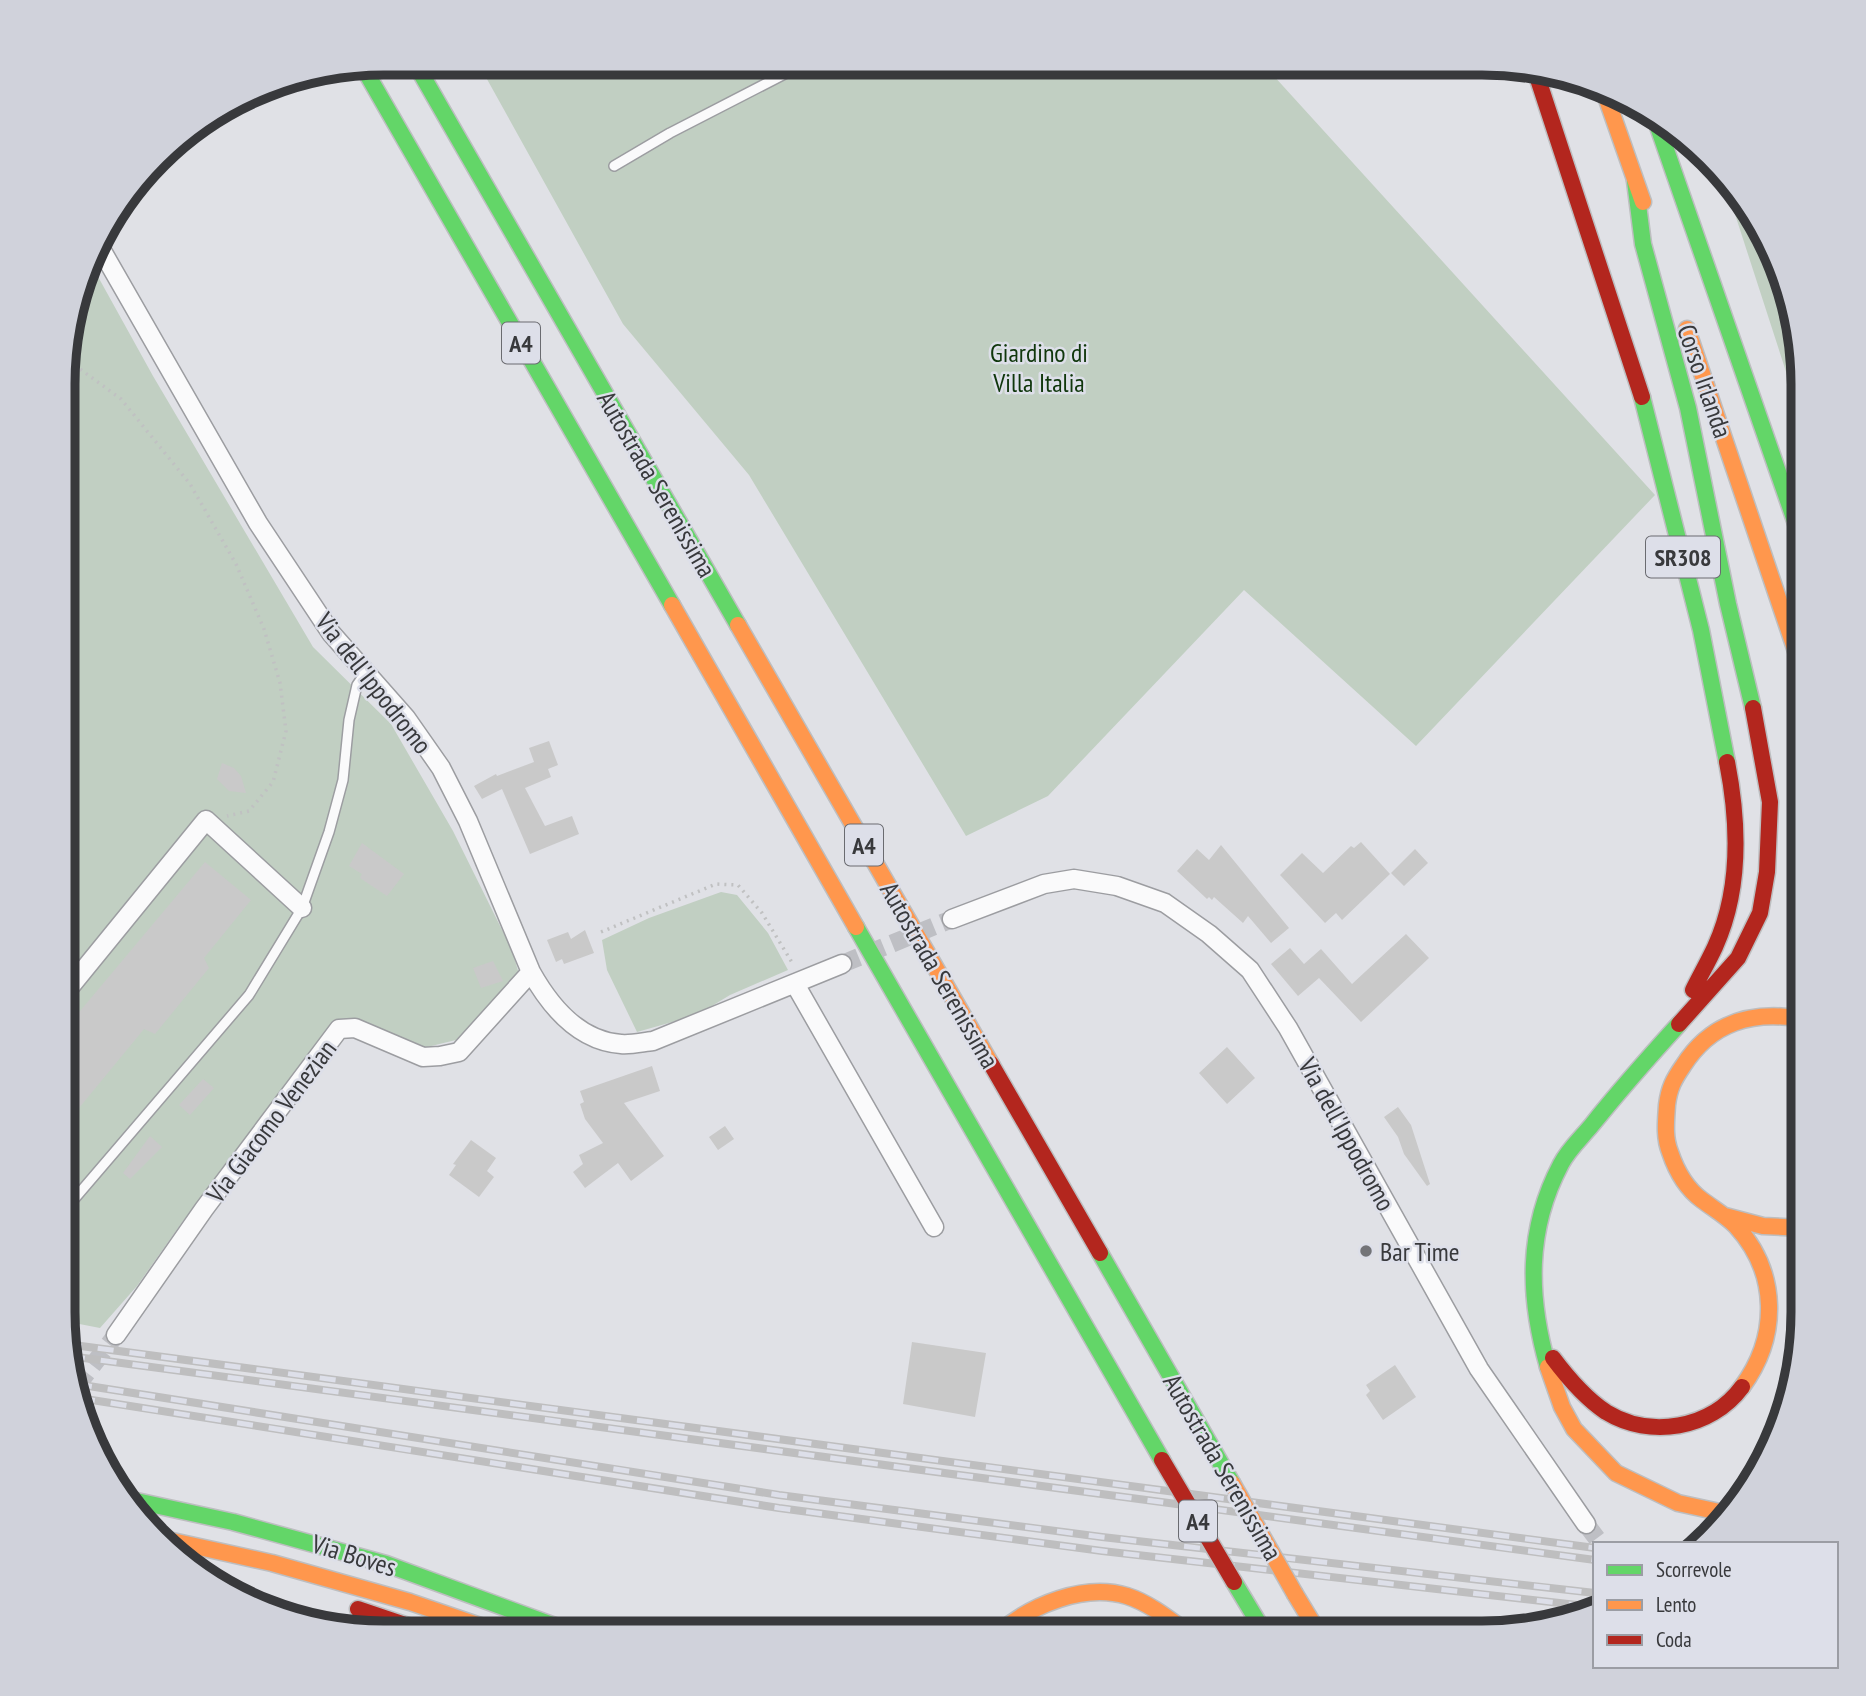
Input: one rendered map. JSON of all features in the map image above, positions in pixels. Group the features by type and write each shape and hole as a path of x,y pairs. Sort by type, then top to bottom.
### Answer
{"highway":[{"name":"Autostrada Serenissima","path":"422,75 1312,1621"},
{"path":"438,75 498,206"},
{"name":"Autostrada Serenissima","path":"368,76 1162,1460 1257,1621"},
{"name":"SR308","path":"1539,81 1647,412 1701,630 1733,790 1736,868 1727,911 1716,945 1662,1041"},
{"path":"1608,103 1666,268"},
{"name":"Corso Irlanda","path":"1661,133 1791,509"},
{"path":"1635,181 1643,244 1688,408 1728,604 1754,711 1770,802 1767,873 1760,913 1738,958 1662,1041 1562,1162 1541,1213 1532,1269 1537,1318 1551,1376 1562,1407 1574,1429 1616,1473 1678,1503 1717,1511"},
{"path":"1710,225 1731,334"},
{"name":"Corso Irlanda","path":"1683,317 1791,640"},
{"path":"1544,1346 1593,1404 1628,1422 1656,1427 1687,1423 1713,1415 1743,1387 1772,1324 1771,1301 1765,1274 1738,1228 1700,1198 1684,1181 1669,1149 1665,1120 1670,1087 1700,1042 1724,1027 1751,1017 1791,1016"},
{"path":"1725,1216 1774,1229 1791,1228"},
{"name":"Via Boves","path":"141,1502 233,1522 340,1550 444,1584 542,1621"},
{"name":"Via Boves","path":"180,1543 284,1566 466,1621"},
{"path":"192,1553 258,1576"},
{"path":"1012,1621 1043,1603 1082,1594 1124,1595 1172,1621"},
{"name":"Via Boves","path":"337,1602 393,1621"}],"street":[{"name":"Via dell'Ippodromo","path":"104,255 257,523 331,633 406,718 441,768 468,821 531,972 560,1015 588,1035 621,1044 653,1041 842,964"},
{"path":"75,981 206,820 302,908"},
{"name":"Via dell'Ippodromo","path":"952,919 1007,900 1026,900 1069,891 1094,882 1138,891 1166,903 1209,934 1250,970 1289,1028 1479,1369 1586,1524"},
{"name":"Via Giacomo Venezian","path":"116,1335 204,1209 339,1029 355,1028 423,1056 459,1052 531,972"},
{"path":"799,983 934,1227"}],"lane":[{"path":"614,166 670,133 783,75"},
{"path":"75,1198 249,995 302,908 329,832 343,780 349,720 357,685 366,672"}],"path":[{"path":"76,365 121,398 190,484 236,564 264,629 280,683 286,731 273,782 249,811 206,820"},
{"path":"601,932 716,884 738,885 762,913 789,956 799,983"}],"green space":[{"name":"Giardino di Villa Italia","path":"485,75 1273,75 1655,495 1416,746 1244,590 1048,796 966,836 749,475 623,324"},
{"path":"1731,201 1759,248 1774,285 1785,324 1791,387"},
{"path":"96,273 153,376 313,647 391,724 453,831 512,950 519,974 456,1040 423,1048 359,1022 344,1020 332,1029 183,1221 137,1286 100,1328 76,1323 75,1312 75,384 81,324"},
{"path":"721,892 737,895 768,933 788,970 730,995 697,1015 637,1032 607,970 602,940 649,918"}],"building":[{"path":"549,741 558,765 548,769 551,777 525,788 545,826 572,816 579,834 530,854 502,789 482,799 474,786 496,774 497,776 534,762 529,748"},
{"path":"222,763 234,768 241,776 246,793 229,791 217,779"},
{"path":"1361,842 1390,874 1342,920 1336,913 1325,923 1280,875 1302,853 1323,873 1351,846 1354,848"},
{"path":"362,843 404,874 387,896 360,878 362,874 349,866"},
{"path":"1221,845 1289,928 1271,943 1248,916 1243,923 1214,897 1212,900 1209,897 1207,899 1177,871 1197,849 1209,860"},
{"path":"1415,849 1428,863 1404,886 1391,873"},
{"path":"205,862 251,900 204,958 209,968 155,1034 144,1029 75,1113 75,1017"},
{"path":"585,930 594,953 564,964 562,959 556,962 547,940 568,932 571,939"},
{"path":"1406,934 1429,958 1361,1022 1319,978 1298,996 1271,964 1290,948 1304,964 1321,949 1352,984"},
{"path":"493,961 503,981 481,988 473,968"},
{"path":"1227,1047 1255,1078 1227,1104 1199,1073"},
{"path":"652,1066 660,1091 624,1103 664,1156 631,1181 618,1163 585,1188 573,1172 583,1164 579,1155 603,1143 585,1119 580,1104 584,1102 580,1091"},
{"path":"203,1079 214,1088 190,1115 179,1105"},
{"path":"1398,1107 1411,1125 1430,1184 1427,1186 1404,1154 1398,1137 1384,1117"},
{"path":"725,1126 734,1139 718,1150 709,1137"},
{"path":"150,1136 162,1147 130,1179 123,1173"},
{"path":"471,1140 496,1158 487,1171 494,1177 479,1197 449,1175 456,1165 453,1164"},
{"path":"912,1342 986,1353 975,1417 903,1404"},
{"path":"1395,1365 1416,1397 1383,1420 1366,1395 1370,1391 1366,1385"}],"tunnel":[{"path":"842,964 952,919"},
{"path":"83,1378 116,1335"},
{"path":"1586,1524 1600,1542"}],"railway":[{"path":"77,1346 1593,1548"},
{"path":"79,1357 1593,1560"},
{"path":"84,1385 779,1495 1102,1537 1593,1593"},
{"path":"88,1399 779,1508 1102,1551 1578,1605"}],"traffic: fast":[{"path":"422,75 738,625"},
{"path":"368,76 672,605"},
{"path":"1660,132 1791,509"},
{"path":"1635,181 1643,244 1688,408 1728,604 1753,708"},
{"path":"1642,397 1701,630 1727,762"},
{"path":"856,927 1162,1460"},
{"path":"1548,1367 1537,1315 1534,1264 1541,1214 1550,1189 1571,1149 1679,1024"},
{"path":"1100,1253 1232,1483"},
{"path":"141,1502 233,1522 386,1564 541,1621"},
{"path":"1234,1582 1257,1621"}],"traffic: slow":[{"path":"1608,103 1643,202"},
{"path":"1687,329 1791,637"},
{"path":"672,605 856,927"},
{"path":"738,625 991,1064"},
{"path":"1742,1387 1763,1347 1768,1326 1767,1284 1750,1244 1736,1226 1697,1196 1687,1185 1672,1159 1667,1141 1668,1099 1675,1080 1694,1051 1720,1029 1750,1018 1791,1018"},
{"path":"1725,1216 1763,1226 1791,1227"},
{"path":"1548,1367 1562,1407 1574,1429 1616,1473 1678,1503 1717,1511"},
{"path":"1232,1483 1295,1594"},
{"path":"180,1543 272,1563 410,1602 466,1621"},
{"path":"1015,1621 1059,1599 1093,1592 1127,1596 1171,1621"},
{"path":"1295,1594 1311,1621"}],"traffic: jam":[{"path":"1538,80 1642,397"},
{"path":"1679,1024 1738,958 1760,913 1767,872 1770,802 1753,708"},
{"path":"1693,990 1715,947 1730,903 1735,832 1727,762"},
{"path":"991,1064 1100,1253"},
{"path":"1553,1358 1577,1387 1598,1406 1623,1420 1641,1425 1660,1427 1697,1420 1714,1412 1742,1387"},
{"path":"1162,1460 1234,1582"},
{"path":"358,1609 394,1621"}],"place":[{"name":"Bar Time","path":"1366,1251"}]}
